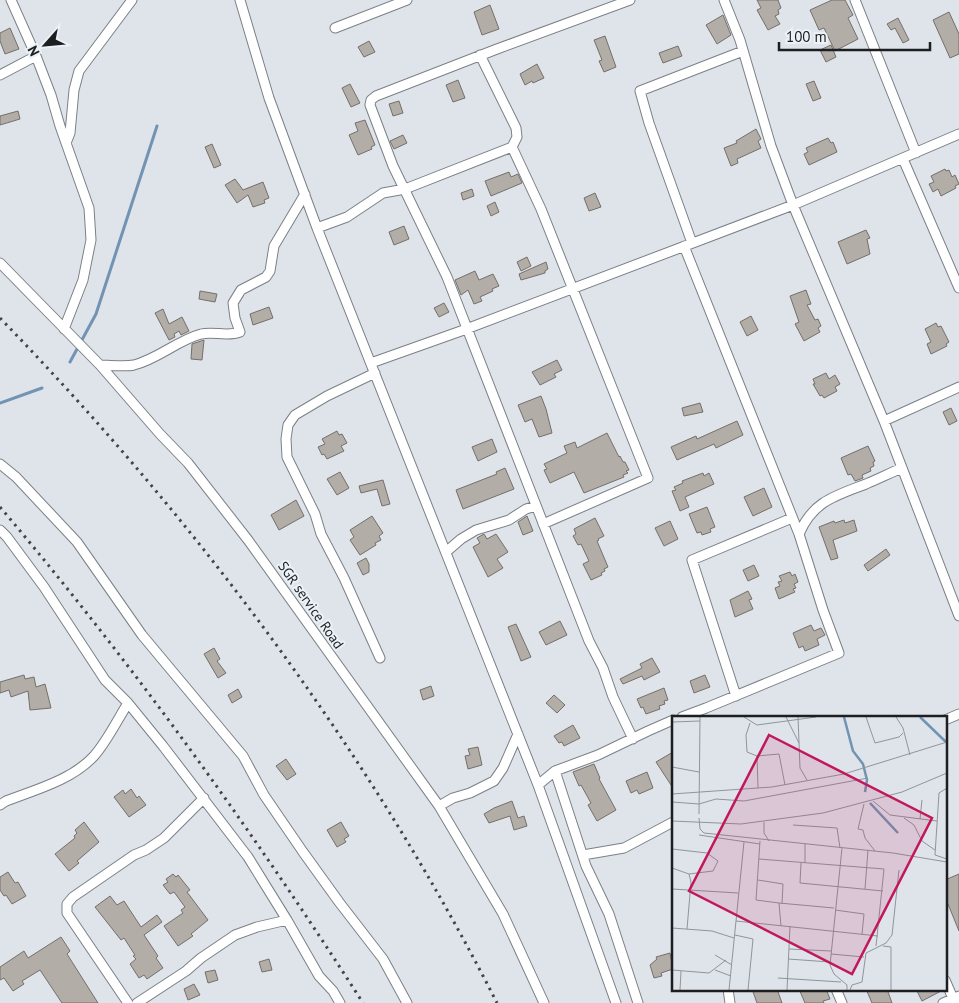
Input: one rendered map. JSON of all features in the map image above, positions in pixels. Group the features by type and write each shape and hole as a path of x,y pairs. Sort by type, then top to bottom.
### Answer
{"street":[{"path":"11,0 51,95 89,208 91,240 83,280 64,329"},
{"path":"66,142 70,133 74,90 80,71 132,0"},
{"path":"240,0 269,98 318,228 538,785 616,1003"},
{"path":"335,28 407,0"},
{"path":"630,0 480,55 376,96 371,100 370,105 393,166 447,277 589,641 603,668 613,696 633,739"},
{"path":"724,0 743,51 771,146 793,205 884,421 959,616"},
{"path":"855,0 916,153"},
{"path":"685,716 839,654 798,534 688,245 648,123 640,91 743,51"},
{"path":"318,228 347,217 384,193 405,189 512,147 517,137 516,128 480,55"},
{"path":"0,76 36,56"},
{"path":"371,363 793,205 958,137"},
{"path":"512,147 541,209 648,478 543,524"},
{"path":"903,159 959,288"},
{"path":"100,365 134,365 160,355 202,334 240,332 235,318 233,303 240,290 266,277 270,271 274,246 305,194"},
{"name":"SGR service Road","path":"0,263 100,365 188,463 248,540 439,806 503,914 544,1003"},
{"path":"375,373 327,396 295,416 288,425 286,439 287,457 380,658"},
{"path":"884,421 959,387"},
{"path":"0,464 16,477 77,542 142,634 243,756 264,795 303,852 380,954 407,1003"},
{"path":"798,534 804,522 816,508 842,492 902,468"},
{"path":"446,552 461,538 476,530 509,520 526,509 536,506"},
{"path":"736,696 692,560 792,518"},
{"path":"0,530 8,537 44,587 105,680 128,703 204,798 248,857 319,976 333,991 340,1003"},
{"path":"0,805 55,782 83,765 95,755 128,703"},
{"path":"946,720 959,714"},
{"path":"538,785 555,771 598,756 672,720"},
{"path":"439,806 452,798 470,794 494,781 503,768 518,734"},
{"path":"555,771 582,855 609,914 638,1003"},
{"path":"128,1003 67,913 67,904 73,897 134,855 146,850 164,838 204,798"},
{"path":"582,855 624,848 672,823"},
{"path":"137,1003 186,971 201,958 235,935 257,927 287,920"},
{"path":"943,1003 956,999 946,982"},
{"path":"728,990 730,1003"},
{"path":"836,990 842,1003"}],"building":[{"path":"757,0 778,0 781,8 778,10 779,14 775,16 780,24 768,30 757,10 761,8"},
{"path":"832,0 845,0 853,15 848,18 858,39 835,51 824,28 819,30 810,10"},
{"path":"490,5 499,29 482,35 474,12"},
{"path":"949,12 959,34 959,54 950,58 933,20"},
{"path":"723,15 731,35 717,44 706,25"},
{"path":"898,18 909,40 903,43 895,28 891,30 887,24"},
{"path":"10,28 19,49 5,54 0,41 0,33"},
{"path":"605,36 616,67 604,72 599,61 602,60 594,40"},
{"path":"369,41 375,52 364,57 358,47"},
{"path":"831,45 836,57 826,62 820,50"},
{"path":"678,46 682,56 663,63 659,53"},
{"path":"537,64 544,78 525,85 520,74"},
{"path":"458,80 465,98 453,102 446,85"},
{"path":"814,81 821,98 813,101 806,84"},
{"path":"350,84 360,103 351,107 342,88"},
{"path":"399,101 403,113 393,116 389,104"},
{"path":"18,111 20,119 0,125 0,116"},
{"path":"365,120 375,145 371,147 372,149 358,155 349,135 358,131 355,123"},
{"path":"756,129 761,139 758,141 761,148 737,159 738,163 731,166 724,148 737,143 736,141"},
{"path":"403,135 407,143 394,149 390,141"},
{"path":"828,138 831,143 833,142 837,152 809,165 804,154 808,152 806,148"},
{"path":"212,144 221,165 214,168 205,147"},
{"path":"945,169 946,171 949,170 952,177 955,175 959,184 955,186 956,188 941,196 938,189 933,192 929,184 934,182 931,176"},
{"path":"509,172 511,177 518,174 522,183 491,196 485,181"},
{"path":"235,179 243,190 263,182 269,198 264,200 265,203 253,207 248,195 237,203 225,185"},
{"path":"472,189 474,196 463,200 461,193"},
{"path":"595,193 601,207 589,211 584,198"},
{"path":"495,202 499,212 491,216 487,206"},
{"path":"404,226 409,239 394,245 389,232"},
{"path":"866,230 870,238 867,239 870,254 847,264 838,242"},
{"path":"527,257 531,266 521,271 517,262"},
{"path":"546,262 548,269 545,273 521,280 519,274"},
{"path":"475,271 479,280 493,274 499,286 480,297 482,301 474,304 468,290 461,295 455,280"},
{"path":"806,290 811,304 807,305 815,320 818,319 821,326 818,328 820,332 804,341 795,324 799,322 790,296"},
{"path":"200,291 217,294 215,302 199,299"},
{"path":"444,303 449,312 439,317 434,308"},
{"path":"269,307 273,318 253,325 250,314"},
{"path":"163,309 169,324 182,317 189,331 181,335 179,331 174,334 175,337 169,340 155,313"},
{"path":"751,316 758,330 747,336 740,322"},
{"path":"936,323 938,327 941,326 949,342 946,344 947,346 931,354 927,344 931,342 925,329"},
{"path":"204,340 202,360 191,359 192,344"},
{"path":"557,360 562,370 554,374 556,377 540,385 532,372"},
{"path":"826,373 829,379 835,375 840,384 835,387 837,391 824,398 822,395 820,396 813,384 815,384 813,379"},
{"path":"541,396 552,433 539,437 532,419 525,422 518,405"},
{"path":"700,403 703,412 684,416 682,408"},
{"path":"951,408 957,421 949,425 943,412"},
{"path":"737,421 743,435 716,448 714,444 677,460 671,447 696,436 697,439"},
{"path":"337,431 339,435 342,434 347,443 341,446 344,451 327,459 324,454 322,455 318,447 325,444 322,439"},
{"path":"607,433 619,457 625,462 629,470 626,471 628,473 623,475 624,477 584,493 574,472 550,483 544,470 547,469 544,464 567,453 564,446 575,442 577,448"},
{"path":"492,439 497,452 478,461 472,447"},
{"path":"868,446 875,461 873,462 874,466 870,468 871,471 862,475 863,478 855,481 851,474 848,475 841,458"},
{"path":"505,468 514,489 463,509 456,490 497,474 496,472"},
{"path":"340,472 349,488 337,495 327,479"},
{"path":"703,473 704,476 709,473 714,484 685,497 689,507 680,511 672,491 676,490 674,487 683,483 682,481"},
{"path":"383,480 390,504 382,506 377,489 361,493 359,486"},
{"path":"764,488 772,507 753,516 744,497"},
{"path":"296,500 304,516 279,530 271,515"},
{"path":"707,507 715,527 710,529 711,532 702,535 701,532 697,533 689,514"},
{"path":"372,516 383,533 379,536 381,540 360,555 350,540 354,537 350,530"},
{"path":"527,516 533,531 523,535 518,522"},
{"path":"595,518 604,536 597,541 608,567 601,573 602,575 591,580 583,564 589,561 581,544 578,545 573,536 576,534 574,529"},
{"path":"844,520 845,523 854,520 857,531 833,540 838,558 831,560 819,527 834,521 835,523"},
{"path":"670,521 678,539 664,546 655,528"},
{"path":"484,534 487,539 496,534 508,552 497,559 503,568 488,577 473,547 480,543 477,538"},
{"path":"886,549 890,555 868,571 864,565"},
{"path":"366,558 369,564 369,572 363,575 357,563"},
{"path":"754,565 759,576 748,581 743,570"},
{"path":"790,572 792,576 795,574 798,582 794,584 796,588 793,589 795,592 779,599 775,588 780,586 778,582 782,581 779,576"},
{"path":"748,591 752,599 749,600 753,609 735,617 730,600"},
{"path":"560,621 567,635 546,645 539,632"},
{"path":"516,624 531,657 521,661 508,627"},
{"path":"811,625 814,631 821,628 825,635 817,639 819,645 805,651 803,646 799,648 793,633"},
{"path":"214,648 220,659 217,661 226,673 218,678 204,654"},
{"path":"652,658 660,672 644,680 642,676 623,684 620,679 642,668 640,664"},
{"path":"24,675 25,679 34,677 36,687 45,684 51,708 30,710 28,691 11,697 9,690 0,693 0,682"},
{"path":"705,675 710,687 694,693 690,681"},
{"path":"431,686 434,696 423,700 420,690"},
{"path":"664,688 668,700 664,701 665,704 659,706 660,709 646,714 637,699"},
{"path":"238,689 242,697 232,703 228,695"},
{"path":"554,695 565,705 557,713 546,703"},
{"path":"573,725 580,738 564,746 554,736"},
{"path":"478,747 482,765 468,769 465,756 470,755 468,749"},
{"path":"672,753 672,786 656,762"},
{"path":"286,759 296,774 287,780 276,766"},
{"path":"594,764 599,779 616,810 597,821 588,805 591,803 581,785 579,786 573,772"},
{"path":"647,772 653,788 639,794 637,790 631,793 626,781"},
{"path":"131,789 137,798 139,796 146,805 129,817 114,797 123,790 125,794"},
{"path":"512,801 518,818 524,816 527,826 514,830 510,816 489,823 484,814"},
{"path":"84,822 99,842 77,861 79,863 69,871 55,854 75,838 74,836 77,833 75,830"},
{"path":"341,822 349,836 344,839 346,842 337,847 327,830"},
{"path":"8,872 15,883 18,882 26,896 12,904 0,890 0,877"},
{"path":"173,874 176,877 178,875 190,890 187,892 208,920 191,934 193,936 178,946 164,926 183,913 181,910 185,907 174,892 170,894 163,885 168,882 166,879"},
{"path":"959,874 959,931 948,904 946,905 946,880"},
{"path":"110,896 117,905 124,901 141,927 157,915 162,922 144,935 158,956 156,958 163,968 147,979 144,975 139,978 130,964 136,959 133,956 135,955 124,938 121,940 95,907"},
{"path":"61,937 70,951 67,954 98,1003 62,1003 40,970 22,981 24,984 13,991 4,978 0,980 0,967 24,951 28,958"},
{"path":"670,953 672,969 661,973 662,976 654,978 650,965 657,959 656,957"},
{"path":"269,959 272,970 262,972 259,962"},
{"path":"215,970 218,980 208,983 205,972"},
{"path":"194,984 200,995 188,1000 184,989"},
{"path":"752,990 777,990 782,1003 757,1003"},
{"path":"799,990 826,990 830,999 823,1001 824,1003 805,1003"},
{"path":"866,990 887,990 892,1003 872,1003"},
{"path":"916,990 943,990 922,1001"}],"waterway":[{"path":"70,362 96,314 157,126"},
{"path":"0,403 42,388"}],"railway":[{"path":"0,318 72,395 142,475 210,557 274,642 335,729 393,818 447,910 497,1003"},
{"path":"0,507 97,626 190,749 321,938 363,1003"}]}
